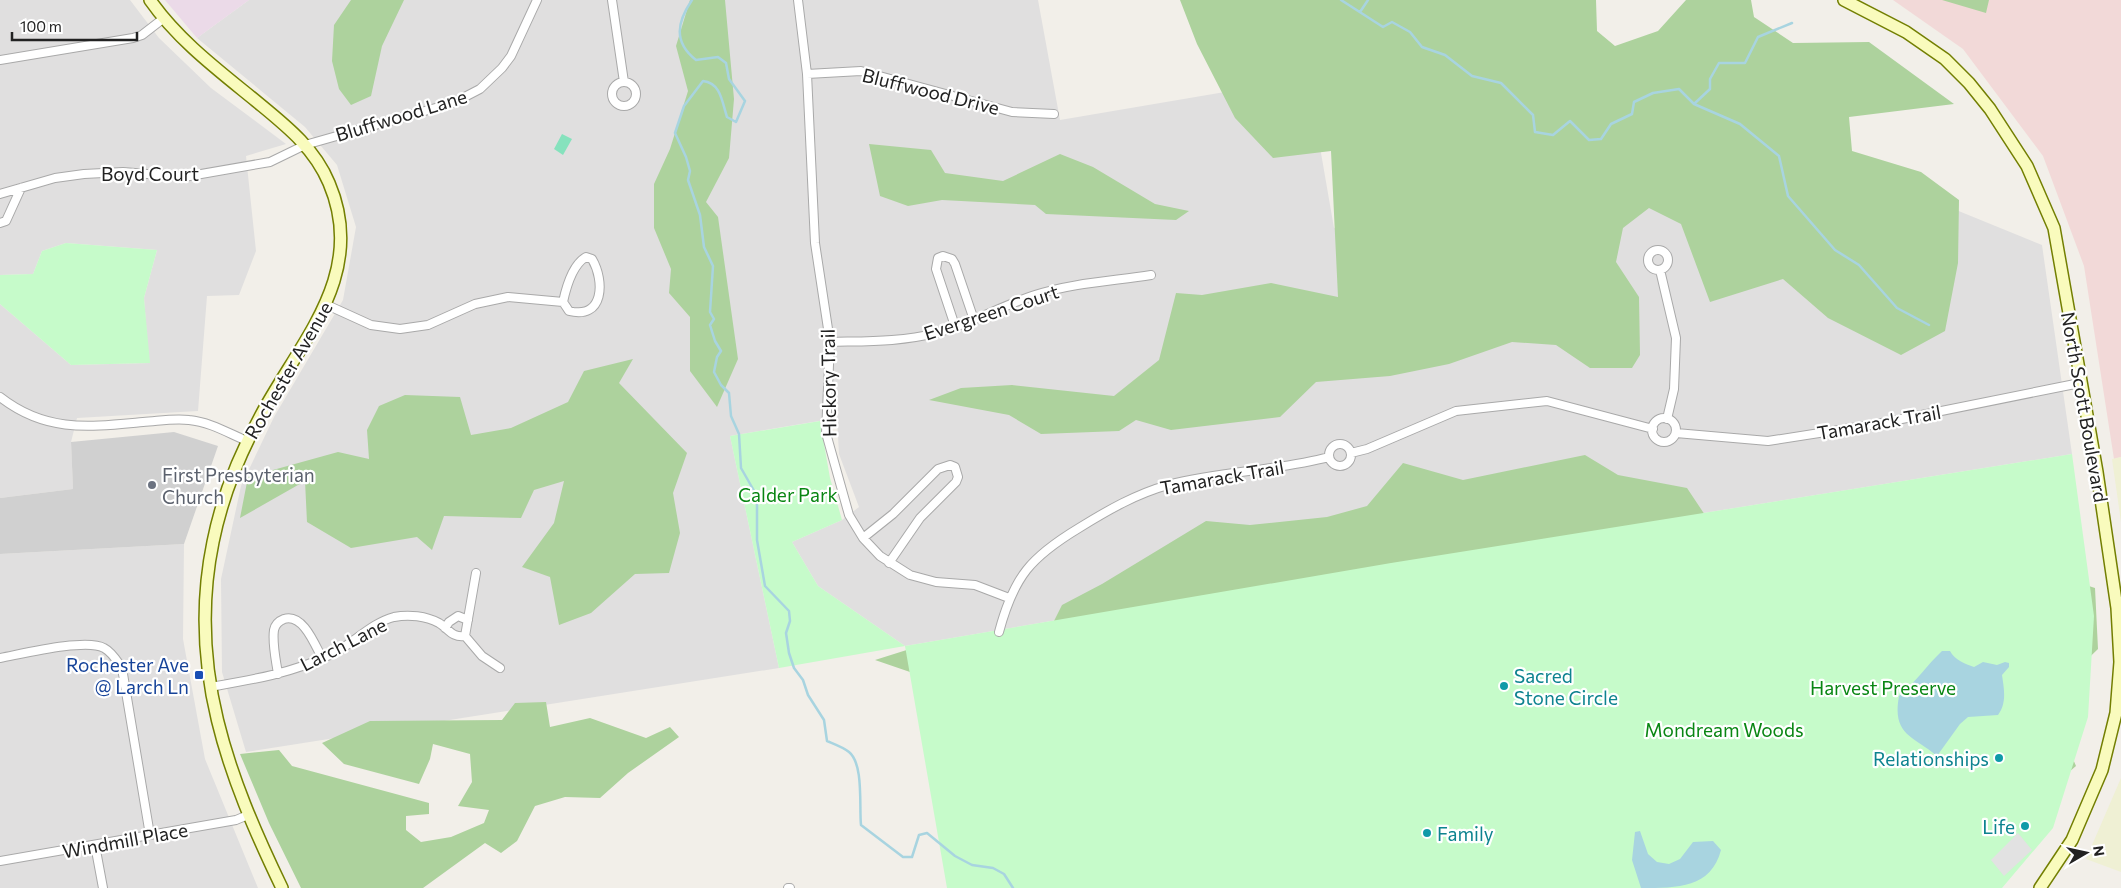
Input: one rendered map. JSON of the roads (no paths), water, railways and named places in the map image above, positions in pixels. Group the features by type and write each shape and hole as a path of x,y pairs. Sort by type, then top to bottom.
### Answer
{"main road":[{"name":"Rochester Avenue","path":"150,0 194,50 305,145 329,183 340,227 338,272 326,305 273,392 247,441 219,516 208,574 205,632 210,688 222,744 248,815 282,888"},
{"name":"North Scott Boulevard","path":"1844,0 1906,32 1945,59 1969,83 2010,137 2027,166 2054,228 2097,472 2120,637 2118,688 2110,742 2093,794 2072,840 2040,888"}],"street":[{"name":"Bluffwood Lane","path":"305,145 453,103 480,89 502,68 511,56 537,0"},
{"path":"612,0 624,82"},
{"name":"Hickory Trail","path":"798,0 807,74 815,243 830,342 826,433 849,515 864,538 889,563 910,575 924,580 975,585 1009,598"},
{"path":"0,60 133,38 146,32 164,18"},
{"name":"Bluffwood Drive","path":"807,74 861,71 1012,112 1054,114"},
{"name":"Boyd Court","path":"0,194 55,178 84,174 123,172 184,177 214,173 270,162 305,145"},
{"path":"0,223 6,221 11,213 21,188"},
{"path":"955,326 936,269 936,263 943,256 952,259 955,264 974,320"},
{"path":"586,257 592,259 600,287 598,302 588,312 579,314 569,311 563,302 565,292 577,266 586,257"},
{"path":"1660,270 1676,338 1674,389 1667,419"},
{"name":"Evergreen Court","path":"830,342 916,336 974,320 1018,301 1045,292 1151,275"},
{"path":"326,305 371,325 400,329 428,325 475,304 508,296 563,302"},
{"name":"Tamarack Trail","path":"1676,434 1768,441 1877,424 2080,383"},
{"path":"0,397 28,415 66,426 190,420 218,427 247,441"},
{"name":"Tamarack Trail","path":"1351,453 1367,449 1456,411 1547,401 1652,429"},
{"path":"1667,419 1673,423 1676,434 1668,442 1660,441 1654,436 1652,429 1659,420 1667,419"},
{"name":"Tamarack Trail","path":"1329,457 1331,449 1339,445 1345,446 1351,453"},
{"name":"Tamarack Trail","path":"1329,457 1336,465 1343,466 1349,460 1351,453"},
{"name":"Tamarack Trail","path":"999,632 1009,598 1028,567 1046,549 1103,513 1137,495 1186,481 1329,457"},
{"path":"864,538 893,514 938,468 950,465 955,467 958,477 956,482 920,518 889,563"},
{"path":"465,636 476,573"},
{"name":"Larch Lane","path":"210,688 278,674 322,658 346,647 377,625 395,617 418,616 439,623 455,636 465,636 482,656 500,668"},
{"path":"445,628 448,622 458,616 468,620"},
{"path":"278,674 274,630 280,621 286,618 291,618 302,624 322,658"},
{"path":"0,658 82,644 105,648 115,657 122,668 150,835"},
{"name":"Windmill Place","path":"0,861 236,820 248,815"},
{"path":"96,845 103,888"}],"water":[{"path":"1942,651 1950,651 1957,659 1974,667 1983,662 1997,665 2005,662 2009,663 2009,667 2002,675 2004,701 1998,715 1968,717 1960,724 1937,756 1912,738 1901,727 1898,719 1898,709 1899,696"},
{"path":"1640,831 1648,854 1657,862 1669,864 1680,859 1693,842 1713,841 1721,850 1716,863 1701,879 1680,886 1641,888 1632,860 1635,832"}],"waterway":[{"path":"692,0 683,16 681,24 680,32 684,46 696,60 718,57 726,63 729,79 745,101 736,122 727,117 720,94 714,85 703,81 684,106 675,133 686,157 690,171 688,180 700,215 704,247 713,266 710,312 714,319 710,325 715,341 721,351 717,357 714,372 721,385 729,393 731,416 739,434 741,468 757,496 757,540 765,586 789,611 790,621 786,633 789,653 794,668 803,680 808,695 824,720 827,741 847,750 854,758 859,776 861,825 903,857 912,857 919,835 927,833 955,856 972,865 993,868 1004,874 1013,888"},
{"path":"1341,0 1383,27 1392,22 1410,32 1422,47 1445,55 1472,76 1501,83 1533,115 1535,132 1553,135 1570,121 1589,140 1601,139 1611,124 1632,114 1634,102 1653,93 1679,89 1694,104 1710,89 1710,79 1719,63 1745,63 1758,37 1792,23"},
{"path":"1360,12 1368,0"},
{"path":"1694,104 1740,124 1779,156 1788,196 1835,250 1859,265 1897,308 1929,325"}],"place":[{"name":"First Presbyterian Church","path":"152,485"},
{"name":"Rochester Ave @ Larch Ln","path":"199,675"},
{"name":"Sacred Stone Circle","path":"1504,686"},
{"name":"Relationships","path":"1999,758"},
{"name":"Life","path":"2025,826"},
{"name":"Family","path":"1427,833"}],"park label":[{"name":"Calder Park","path":"788,494"},
{"name":"Harvest Preserve","path":"1883,687"},
{"name":"Mondream Woods","path":"1724,729"}]}
